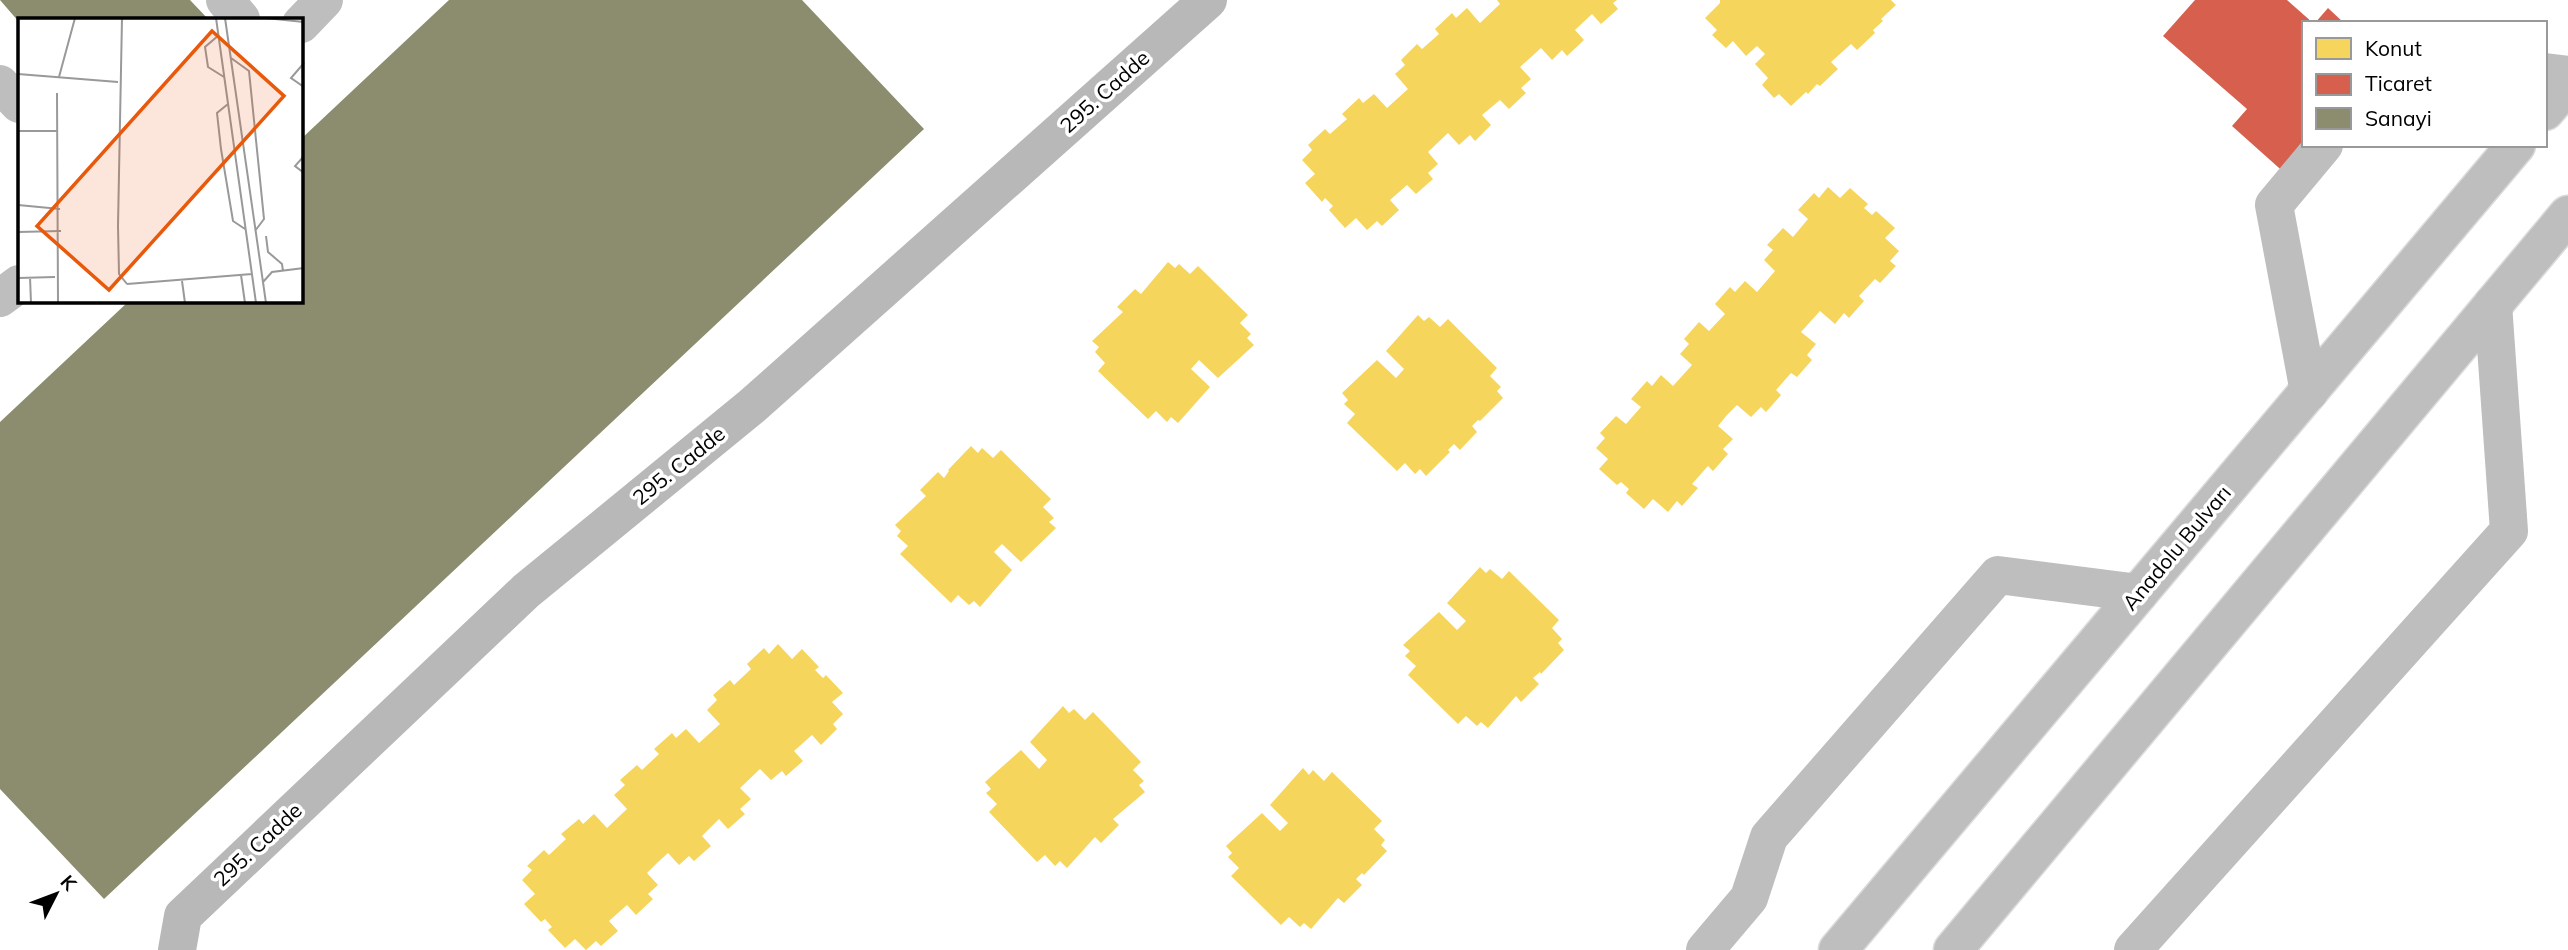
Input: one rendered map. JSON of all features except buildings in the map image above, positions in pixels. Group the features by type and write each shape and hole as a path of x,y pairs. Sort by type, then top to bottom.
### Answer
{"main road":[{"path":"225,0 240,18"},
{"path":"303,22 324,0"},
{"path":"2547,72 2568,75"},
{"path":"0,84 18,103"},
{"path":"2547,109 2568,84"},
{"path":"2309,392 2274,205 2322,147"},
{"name":"Anadolu Bulvarı","path":"1839,950 2514,147"},
{"path":"1952,950 2568,215"},
{"path":"0,298 18,286"},
{"path":"2133,950 2509,531 2493,304"},
{"path":"1704,950 1749,898 1769,837 1998,575 2139,593"}],"street":[{"name":"295. Cadde","path":"177,950 183,916 526,591 752,405 1208,0"}]}
